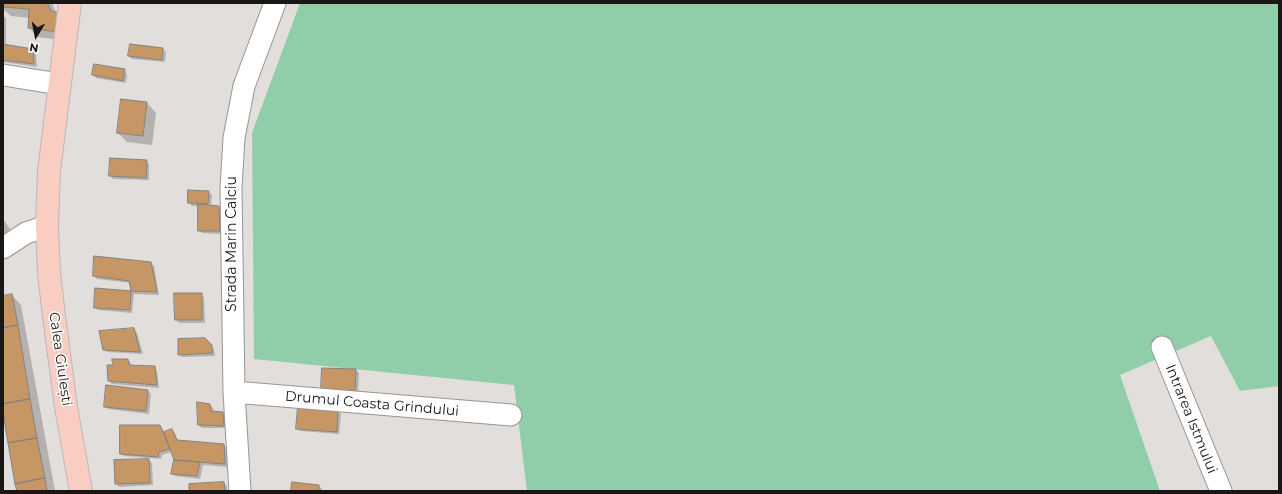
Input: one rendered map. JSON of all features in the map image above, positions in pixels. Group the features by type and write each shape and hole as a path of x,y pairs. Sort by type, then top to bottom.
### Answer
{"main road":[{"name":"Calea Giulești","path":"70,3 49,171 47,226 49,273 54,316 66,407 81,491"}],"street":[{"name":"Strada Marin Calciu","path":"240,491 234,392 231,188 234,138 244,86 275,3"},
{"path":"3,75 60,84"},
{"path":"3,248 26,233 47,226"},
{"name":"Intrarea Istmului","path":"1162,347 1221,491"},
{"name":"Drumul Coasta Grindului","path":"234,392 511,415"}],"green space":[{"path":"300,3 1279,3 1279,386 1240,391 1211,336 1120,375 1160,491 527,491 514,385 254,359 252,133"}],"building":[{"path":"3,3 47,3 51,11 61,13 59,32 28,28 29,9 3,7"},
{"path":"3,44 33,49 34,64 3,60"},
{"path":"130,44 163,48 162,60 128,56"},
{"path":"94,64 125,69 123,81 92,75"},
{"path":"121,99 147,102 143,136 117,133"},
{"path":"110,158 147,160 146,178 109,176"},
{"path":"188,190 209,191 208,204 188,203"},
{"path":"198,204 219,206 220,231 198,231"},
{"path":"94,256 151,262 157,292 131,291 129,281 93,276"},
{"path":"95,288 131,291 130,310 94,308"},
{"path":"174,293 202,293 202,320 175,320"},
{"path":"12,294 18,325 3,328 3,296"},
{"path":"18,325 30,399 3,404 3,328"},
{"path":"134,328 140,352 103,350 99,331"},
{"path":"205,338 212,345 212,353 178,355 178,339"},
{"path":"112,359 128,359 129,365 155,366 157,385 108,381 107,365 113,365"},
{"path":"322,368 356,369 355,391 321,389"},
{"path":"106,385 148,390 146,411 104,407"},
{"path":"30,399 37,438 8,443 3,404"},
{"path":"197,402 210,404 211,411 223,412 224,426 198,425"},
{"path":"298,407 338,410 337,432 296,429"},
{"path":"120,425 160,425 170,449 159,452 158,457 120,454"},
{"path":"172,429 177,440 224,444 225,464 174,460 164,432"},
{"path":"37,438 45,478 15,484 8,443"},
{"path":"149,459 150,483 115,484 114,460"},
{"path":"174,460 200,462 197,476 171,474"},
{"path":"45,478 47,491 17,491 15,484"},
{"path":"224,482 225,491 189,491 189,484"},
{"path":"292,482 319,485 319,491 291,491"}]}
